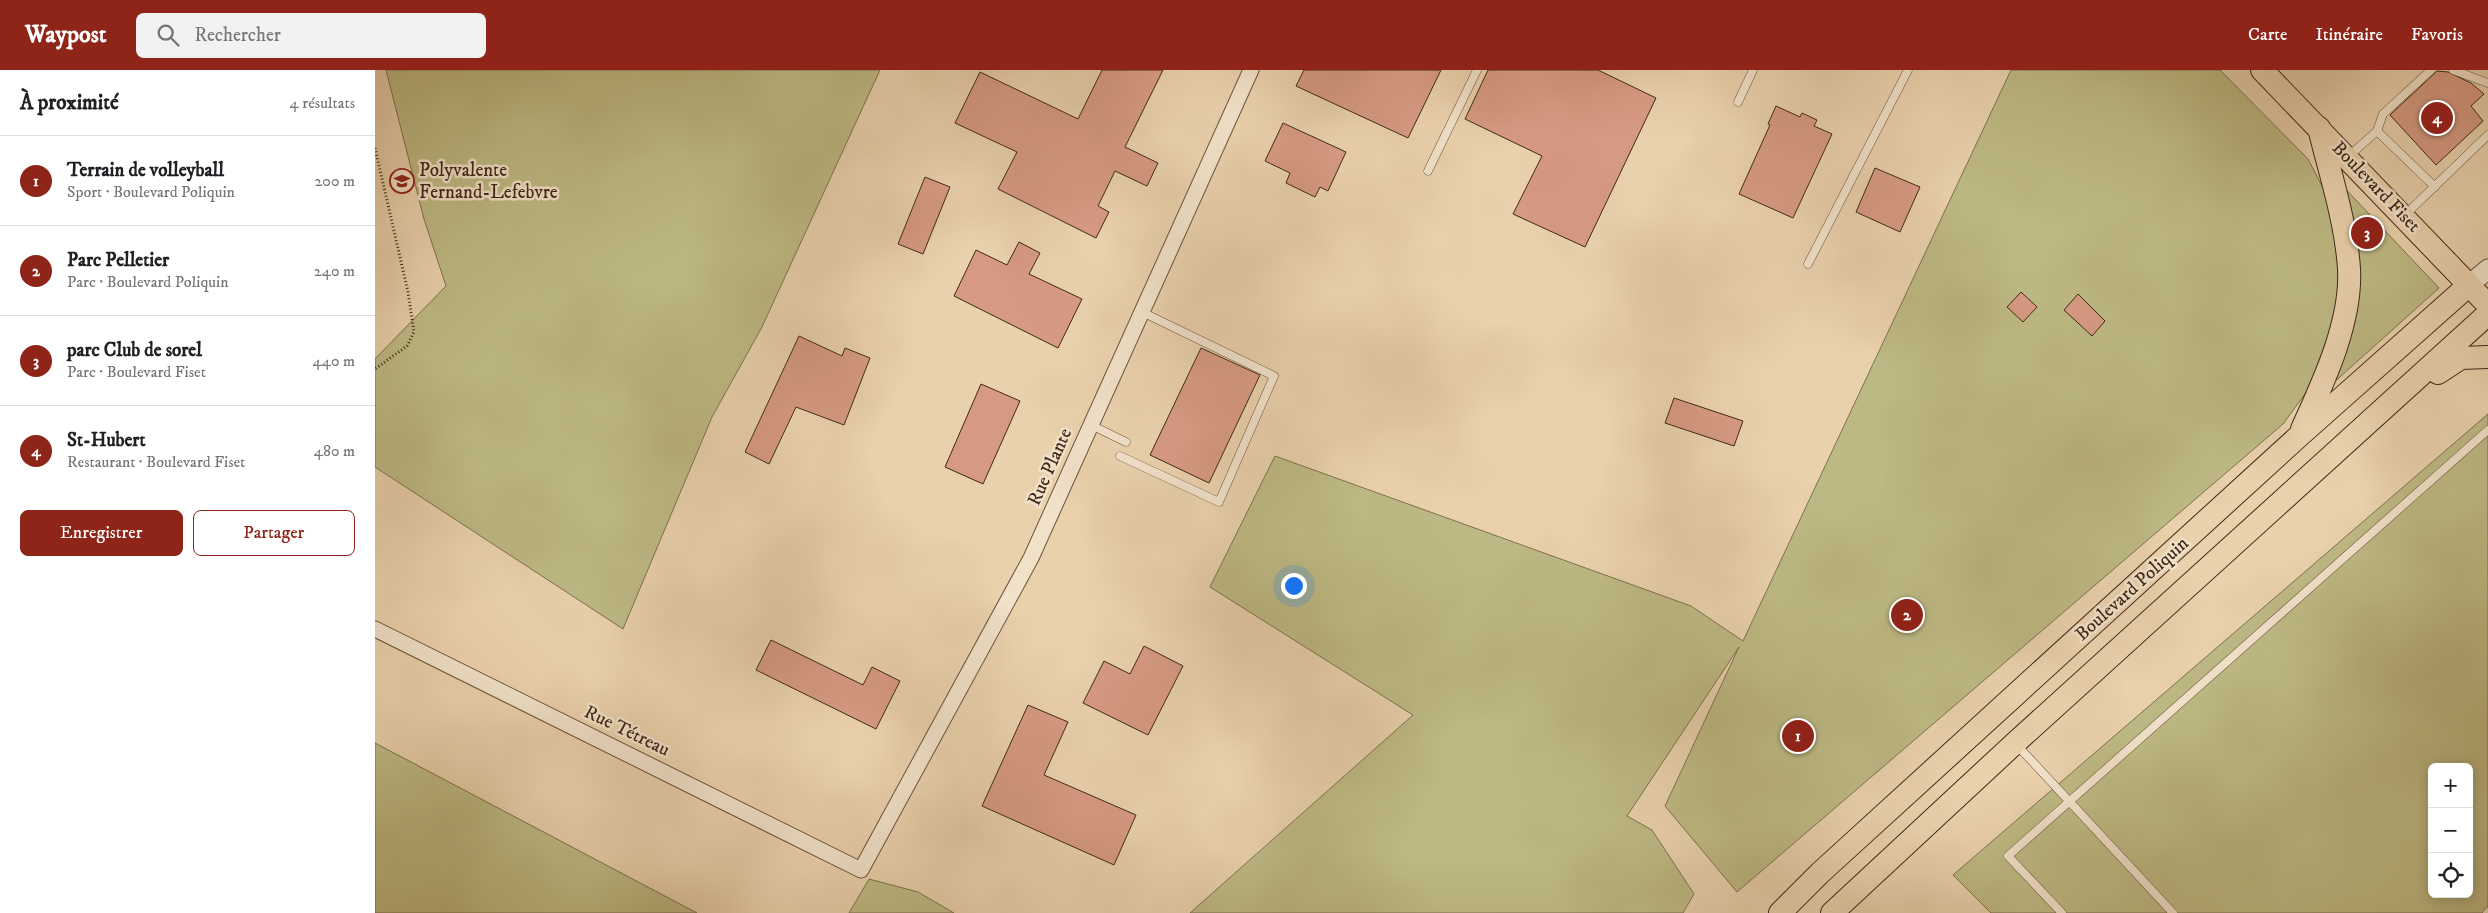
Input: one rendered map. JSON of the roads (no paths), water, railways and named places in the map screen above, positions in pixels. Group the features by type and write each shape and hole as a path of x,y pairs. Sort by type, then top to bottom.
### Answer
{"main road":[{"name":"Boulevard Fiset","path":"2262,70 2488,305"},
{"path":"2299,436 2330,367 2345,307 2349,271 2344,229 2318,127"},
{"name":"Boulevard Poliquin","path":"1780,913 1820,873 2299,436 2469,285"},
{"name":"Boulevard Poliquin","path":"1832,913 2015,743 2488,314"},
{"path":"2392,401 2461,358 2488,357"}],"street":[{"name":"Rue Plante","path":"861,870 1031,558 1251,70"},
{"name":"Boulevard Poliquin","path":"2469,285 2488,269"},
{"name":"Rue Tétreau","path":"375,629 861,870"}],"lane":[{"path":"1427,171 1477,70"},
{"path":"1738,102 1753,70"},
{"path":"1808,264 1908,70"},
{"path":"2347,157 2377,131 2383,114 2431,70"},
{"path":"2453,70 2488,83"},
{"path":"2377,131 2435,188"},
{"path":"2403,216 2435,188 2488,135"},
{"path":"1121,456 1219,502 1274,376 1142,312"},
{"path":"1091,425 1127,442"},
{"path":"2062,913 2008,856 2488,430"},
{"path":"2015,743 2173,913"}],"place":[{"name":"St-Hubert","path":"2437,118"},
{"name":"Polyvalente Fernand-Lefebvre","path":"402,181"},
{"name":"parc Club de sorel","path":"2367,233"},
{"name":"Parc Pelletier","path":"1907,615"},
{"name":"Terrain de volleyball","path":"1798,736"}]}
